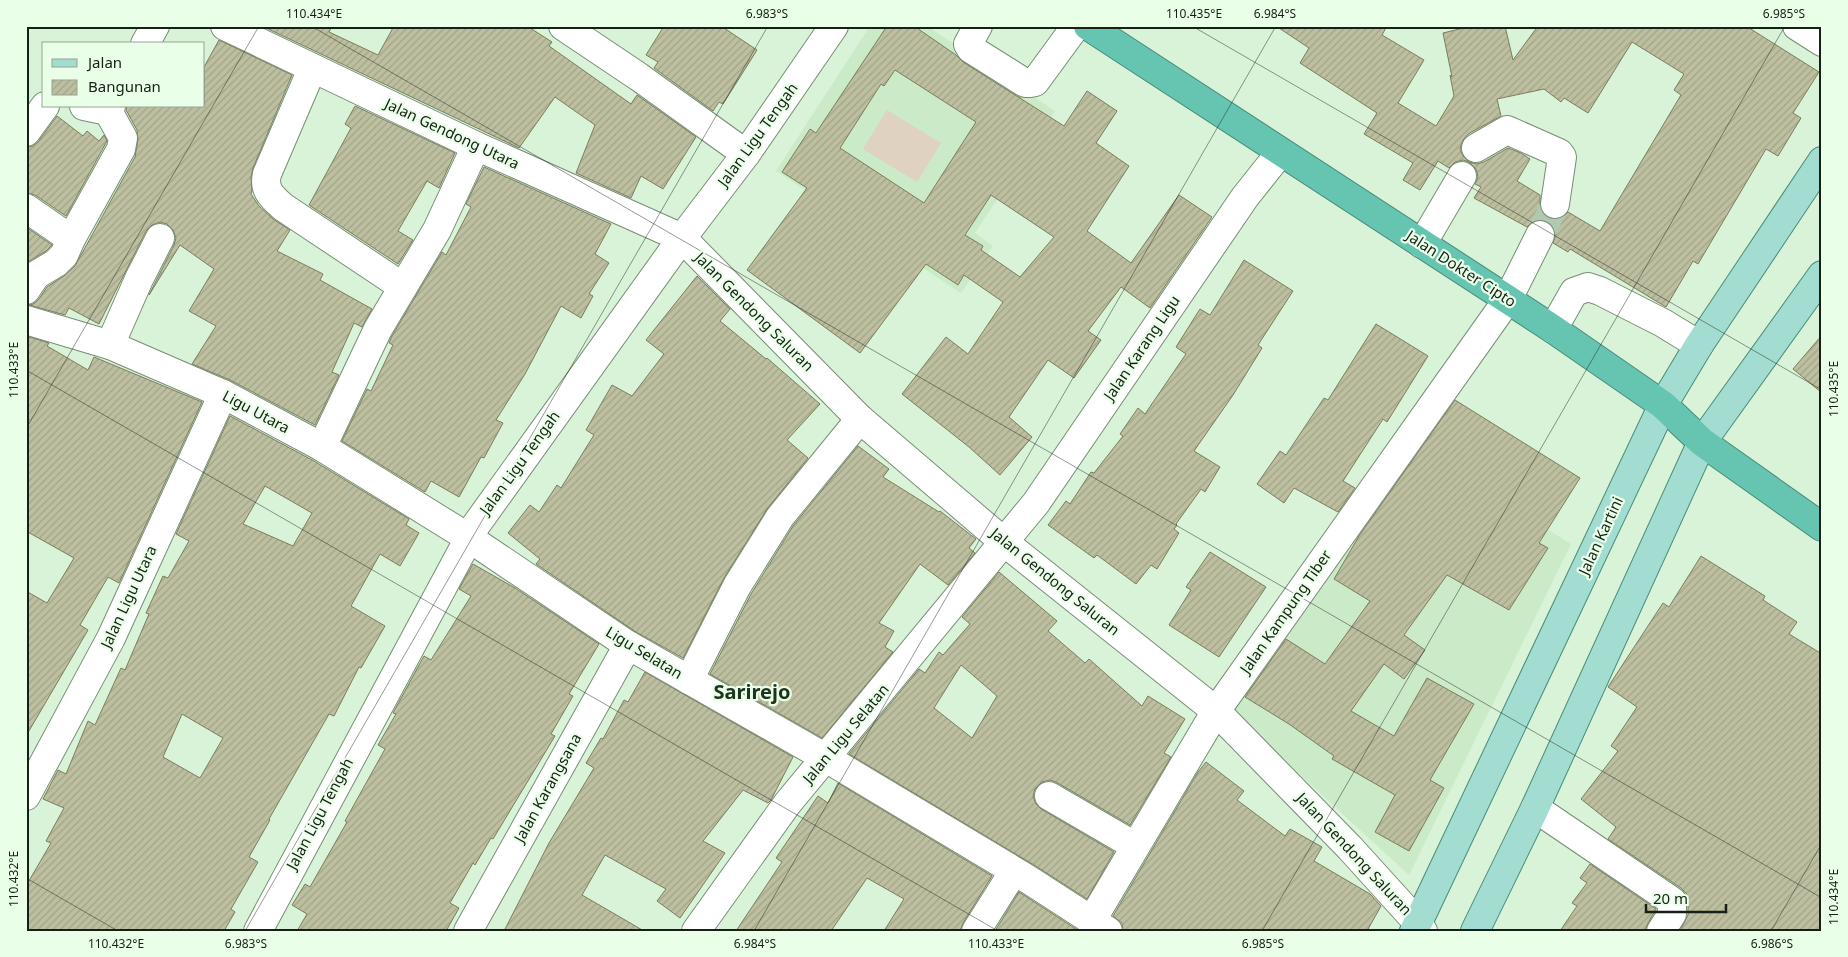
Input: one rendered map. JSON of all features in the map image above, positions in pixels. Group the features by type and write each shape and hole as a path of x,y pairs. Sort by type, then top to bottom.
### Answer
{"highway":[{"name":"Jalan Dokter Cipto","path":"1088,26 1280,153 1508,299 1663,404 1702,442 1822,527"}],"main road":[{"name":"Jalan Kartini","path":"1418,928 1663,404 1699,345 1822,161"},
{"path":"1475,931 1535,808 1702,442 1822,276"}],"street":[{"path":"146,42 155,26"},
{"name":"Jalan Gendong Utara","path":"225,26 476,146 682,238"},
{"path":"563,26 639,77 746,154"},
{"name":"Jalan Ligu Tengah","path":"258,931 476,524 682,238 746,154 834,26"},
{"path":"978,26 968,44 971,49 1025,82 1030,83 1035,82 1076,26"},
{"path":"1797,26 1822,42"},
{"path":"312,69 267,174 265,181 267,191 283,206 403,287"},
{"path":"26,132 44,108"},
{"path":"26,290 36,275 60,259 121,149 122,138 101,108"},
{"path":"1476,148 1507,130 1559,153 1562,157 1555,204"},
{"path":"322,447 378,329 437,230 476,146"},
{"name":"Jalan Karang Ligu","path":"1014,531 1036,503 1245,197 1280,153"},
{"path":"1422,244 1462,176"},
{"path":"26,208 71,239"},
{"name":"Jalan Kampung Tiber","path":"1087,924 1136,846 1216,711 1508,299 1540,235"},
{"path":"110,345 139,279 160,238"},
{"name":"Jalan Gendong Saluran","path":"682,238 860,419 1014,531 1216,711 1350,848 1418,928"},
{"path":"1553,329 1574,292 1588,287 1600,291 1655,319 1699,345"},
{"name":"Ligu Utara","path":"26,320 110,345 223,394 322,447 469,538"},
{"name":"Jalan Ligu Utara","path":"26,796 111,638 223,394"},
{"path":"689,680 737,586 780,517 860,419"},
{"name":"Jalan Ligu Selatan","path":"696,931 787,804 1014,531"},
{"name":"Ligu Selatan","path":"469,538 628,645 826,758 1014,871 1087,924"},
{"name":"Jalan Karangsana","path":"468,931 628,645"},
{"path":"1049,796 1136,846"},
{"path":"1535,808 1672,901 1672,914 1661,931"},
{"path":"976,931 1014,871"}],"shaded area":[{"path":"870,26 927,26 1055,111 975,233 993,246 961,293 776,171"},
{"path":"887,110 941,143 917,182 863,149"},
{"path":"1413,445 1571,544 1409,875 1225,706"}],"building":[{"path":"262,26 332,26 329,32 378,55 394,26 527,26 552,42 549,46 631,104 637,95 696,137 663,189 641,176 631,198 576,173 595,125 555,97 519,148"},
{"path":"664,26 721,26 757,50 723,104 719,102 713,111 654,68 658,62 646,55"},
{"path":"887,26 914,26 963,62 1064,126 1087,91 1117,111 1096,143 1129,166 1087,231 1131,263 1179,195 1212,217 1150,308 1121,287 1088,331 1101,340 1074,378 1048,360 1009,417 1032,437 1000,475 969,447 902,394 946,337 968,354 1003,302 964,275 958,285 926,264 860,353 747,270 807,188 782,172 810,129 816,133","holes":["895,70 976,122 924,203 840,148 881,84 884,86","991,195 1054,237 1020,277 981,250 983,246 965,235"]},
{"path":"1276,26 1387,26 1382,35 1424,60 1398,103 1436,126 1454,96 1443,33 1472,26 1505,26 1513,60 1538,26 1746,26 1819,72 1793,113 1801,118 1778,156 1766,149 1698,264 1693,261 1666,307 1570,249 1568,252 1553,243 1556,234 1553,227 1547,221 1539,220 1532,222 1527,227 1474,198 1481,187 1475,184 1478,177 1476,169 1469,162 1463,160 1455,162 1449,168 1438,161 1420,190 1403,180 1413,163 1364,134 1377,113 1300,63 1309,48","holes":["1632,42 1684,74 1674,90 1681,95 1600,231 1568,212 1560,219 1552,219 1545,216 1540,209 1540,195 1517,181 1530,159 1521,153 1508,148 1477,164 1469,162 1463,156 1460,149 1463,140 1468,134 1501,116 1497,99 1544,89 1561,102 1564,98 1588,113"]},
{"path":"219,40 292,75 253,168 251,194 259,206 273,219 290,230 277,251 323,274 320,280 372,309 362,327 354,323 332,372 339,375 315,425 230,380 192,364 216,326 189,311 214,269 180,245 149,295 176,238 173,230 167,224 160,222 152,225 146,231 99,324 69,308 65,315 29,305 39,299 47,287 75,266 135,157 138,140 137,130 126,108 205,108 205,65"},
{"path":"355,106 455,153 439,188 427,181 398,231 413,240 398,264 309,205 351,128 345,124"},
{"path":"57,116 83,136 87,131 99,141 104,135 107,141 66,216 35,195 26,193 26,147 33,146 38,142"},
{"path":"484,167 611,224 595,254 609,263 589,294 593,296 581,318 561,306 525,374 496,420 503,423 484,458 481,457 459,497 431,481 425,492 342,441 367,389 371,391 393,345 389,343 392,336 442,252 446,255 471,207 466,204"},
{"path":"26,227 52,245 46,251 26,263"},
{"path":"1244,260 1293,291 1258,345 1262,348 1233,395 1194,451 1220,467 1205,492 1201,489 1176,524 1174,529 1179,533 1157,569 1151,565 1136,584 1097,555 1094,558 1048,525 1066,501 1070,504 1091,472 1094,473 1123,436 1120,434 1138,408 1145,414 1186,354 1176,347 1200,309 1210,315"},
{"path":"697,276 730,309 720,321 767,358 820,404 787,440 808,458 767,509 724,578 683,658 636,632 536,564 540,559 508,533 530,505 539,512 557,485 561,488 594,435 586,430 612,385 632,396 664,354 646,340"},
{"path":"1376,324 1428,356 1387,422 1383,419 1343,481 1355,488 1338,512 1294,488 1284,503 1257,484 1280,451 1286,455 1324,398 1328,400"},
{"path":"1822,335 1822,393 1793,369"},
{"path":"26,336 49,343 47,346 88,370 94,357 202,402 119,583 108,577 80,625 88,630 26,736 26,591 47,603 74,558 26,531"},
{"path":"1455,400 1580,478 1539,543 1548,548 1509,610 1447,575 1404,635 1425,650 1404,679 1384,664 1351,711 1394,736 1427,678 1474,704 1430,780 1444,788 1409,851 1375,832 1395,795 1332,759 1334,756 1289,724 1245,697 1286,639 1325,664 1370,601 1334,579 1359,536"},
{"path":"230,416 314,461 409,519 406,525 419,533 400,566 380,554 351,606 385,626 361,668 359,667 334,716 329,714 269,819 249,857 258,862 231,909 235,912 224,931 26,931 26,886 51,843 46,841 64,808 43,799 58,770 66,774 88,721 95,725 121,668 125,670 149,614 146,613 163,576 168,578 189,541 176,534","holes":["265,486 312,513 293,546 243,524","182,714 223,738 200,778 163,757"]},
{"path":"858,446 889,469 883,477 940,511 976,539 969,548 975,553 948,585 920,564 879,623 894,631 885,647 893,652 822,738 710,674 751,594 793,526"},
{"path":"1210,552 1266,587 1219,657 1169,625 1191,590 1186,587"},
{"path":"1701,556 1765,596 1763,600 1797,622 1789,634 1822,654 1822,931 1680,931 1688,915 1686,893 1608,839 1616,827 1581,799 1618,751 1611,746 1637,707 1608,687 1663,603 1669,607"},
{"path":"473,564 515,588 599,644 569,694 573,696 551,734 555,736 493,839 491,838 475,865 473,863 450,903 459,908 446,931 297,931 307,914 292,905 305,884 310,887 347,822 345,821 385,749 378,745 396,714 393,713 424,656 431,660 471,596 459,589"},
{"path":"999,572 1057,621 1048,631 1085,663 1089,659 1142,706 1148,696 1185,719 1164,753 1171,757 1130,825 1056,782 1050,780 1042,782 1035,789 1033,796 1036,804 1041,809 1114,852 1087,899 849,754 919,669 925,673 939,652 943,655 970,624 962,617","holes":["961,665 997,696 972,738 934,708"]},
{"path":"645,672 793,757 771,800 768,803 743,790 703,841 725,853 680,918 657,901 666,889 605,855 582,895 644,931 504,931 549,843 594,768 586,763 601,738 603,739 624,700 628,702"},
{"path":"1206,762 1244,791 1237,800 1285,836 1290,829 1322,847 1314,861 1370,894 1381,906 1367,931 1123,931 1122,923 1113,916 1198,772"},
{"path":"838,783 992,876 960,931 884,931 904,899 867,878 831,931 736,931 782,862 776,858 818,796 828,803"},
{"path":"1590,864 1656,909 1645,931 1560,931 1577,906 1572,903 1587,883 1580,878"},
{"path":"1019,892 1079,931 995,931"}],"tunnel":[{"path":"1540,235 1555,204"}],"district":[{"name":"Sarirejo","path":"752,692"}]}
